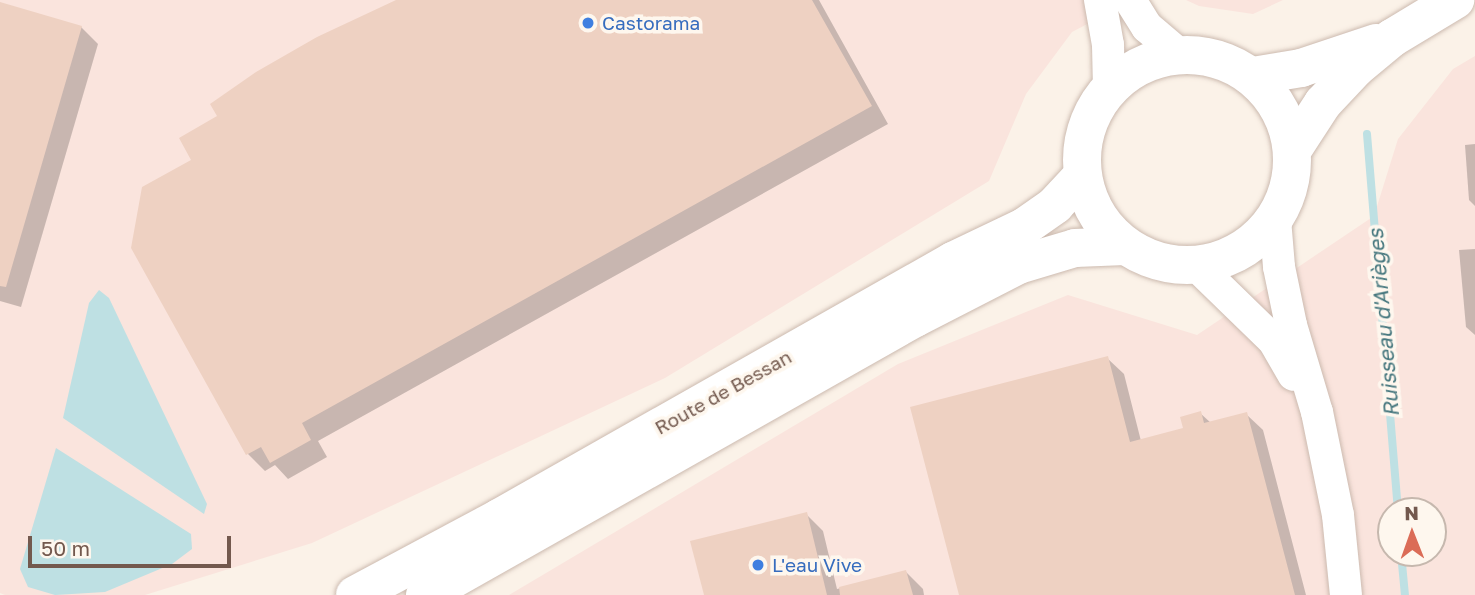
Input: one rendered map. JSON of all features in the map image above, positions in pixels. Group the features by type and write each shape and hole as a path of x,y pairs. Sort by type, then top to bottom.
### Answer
{"street":[{"path":"1100,0 1108,45 1109,88"},
{"path":"1130,0 1147,27 1180,54"},
{"path":"1293,149 1323,103 1392,38 1455,0"},
{"path":"1253,76 1301,68 1392,38"},
{"path":"1180,54 1217,58 1253,76 1277,103 1293,149 1289,191 1275,219 1239,252 1197,266 1153,261 1125,246 1091,207 1082,176 1085,127 1109,88 1139,65 1180,54"},
{"name":"Route de Bessan","path":"355,595 511,511 953,261 1024,227 1055,205 1082,176"},
{"path":"1275,219 1279,267 1291,325 1317,412 1338,515 1346,595"},
{"name":"Route de Bessan","path":"425,595 915,318 1018,265 1075,247 1125,246"},
{"path":"1197,266 1274,341 1317,412"}],"shaded area":[{"path":"0,0 1133,0 1072,32 1026,94 989,181 665,378 312,543 145,595 5,595 0,593"},
{"path":"1186,0 1283,0 1253,14 1199,6"},
{"path":"1475,56 1475,595 509,595 898,364 1068,295 1197,335 1374,216 1398,139 1453,69"}],"water":[{"path":"99,290 109,298 207,504 204,514 63,418 89,303"},
{"path":"56,448 191,534 192,549 172,564 105,592 55,595 28,587 20,569"}],"building":[{"path":"396,0 812,0 872,106 302,423 311,440 270,463 261,447 246,455 131,248 142,187 191,160 179,138 217,116 210,104 256,72 317,37"},
{"path":"0,2 82,26 6,287 0,286"},
{"path":"1108,356 1130,442 1183,428 1180,417 1201,411 1204,423 1247,412 1295,595 959,595 910,407"},
{"name":"L'eau Vive","path":"807,512 827,595 704,595 690,541"},
{"path":"906,570 913,595 840,595 839,587"}],"waterway":[{"name":"Ruisseau d'Arièges","path":"1367,134 1397,497"},
{"name":"Ruisseau d'Arièges","path":"1402,567 1405,595"}],"place":[{"name":"Castorama","path":"588,23"},
{"name":"L'eau Vive","path":"758,565"}]}
